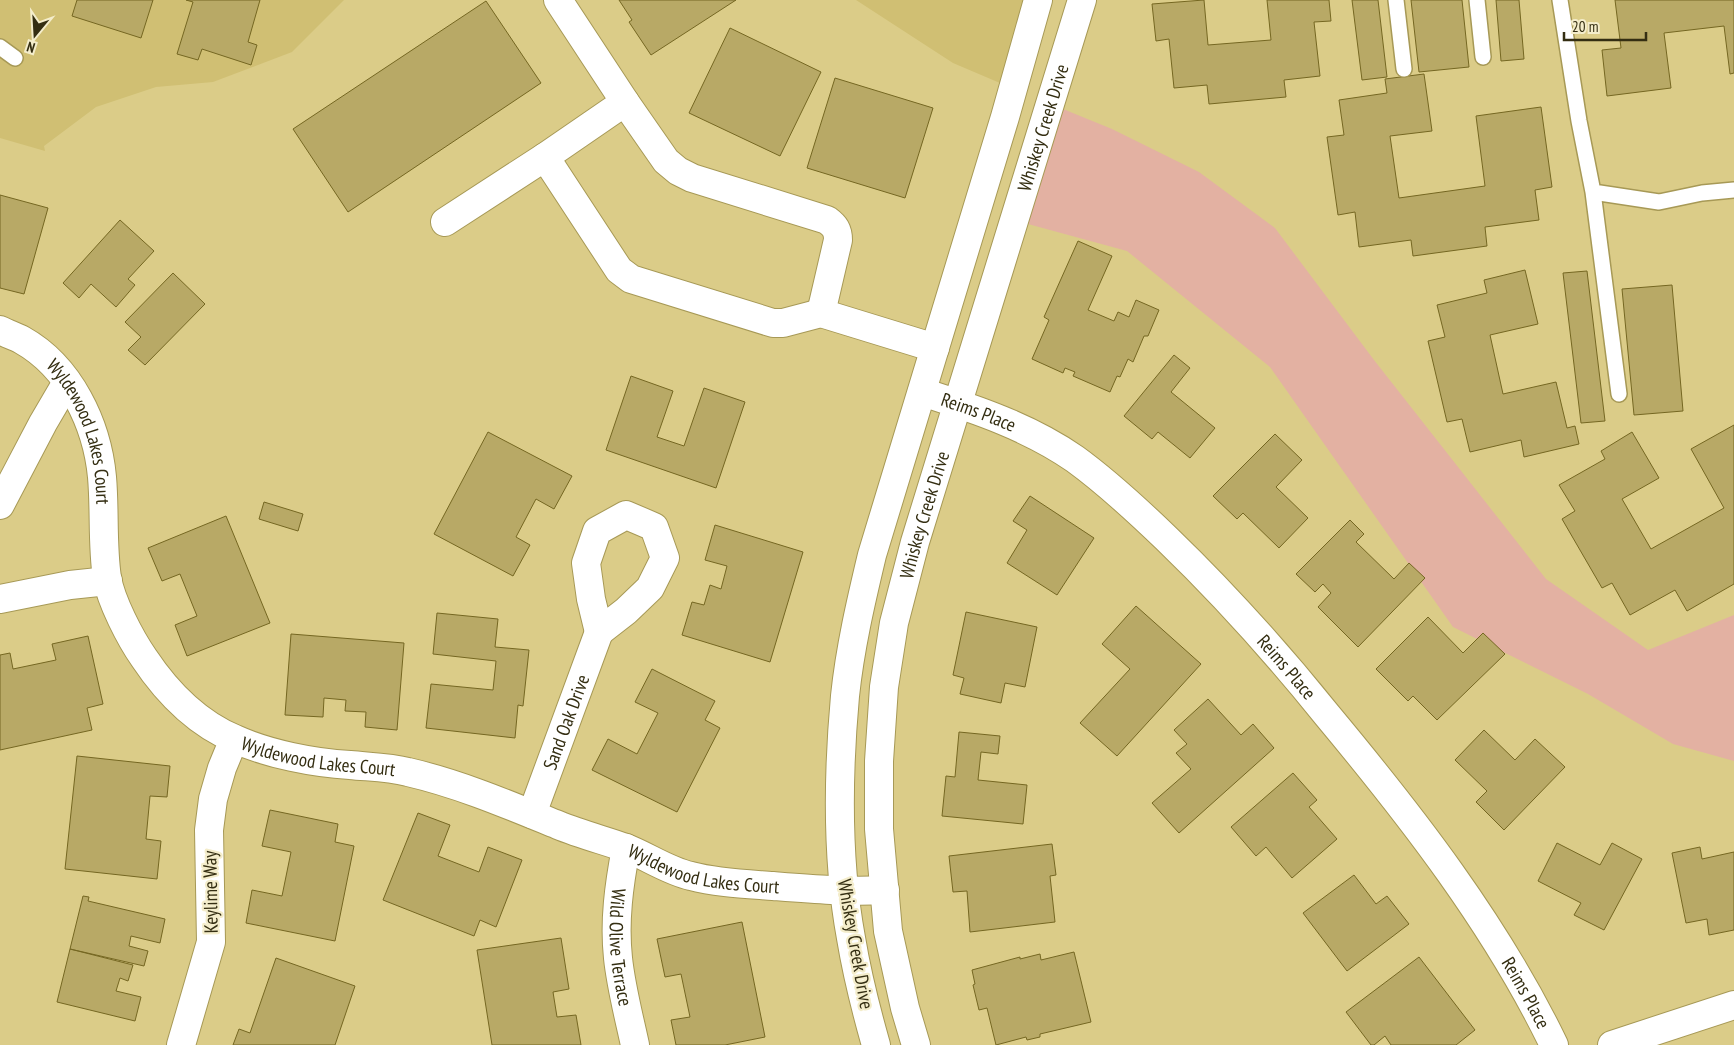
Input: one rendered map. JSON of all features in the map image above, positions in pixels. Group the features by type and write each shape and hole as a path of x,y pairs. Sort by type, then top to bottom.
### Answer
{"street":[{"path":"558,0 666,162 678,172 827,220 834,225 838,232 838,240 821,313"},
{"name":"Whiskey Creek Drive","path":"876,1045 850,937 841,852 840,775 845,696 854,634 872,555 1005,116 1038,0"},
{"name":"Whiskey Creek Drive","path":"916,1045 905,1008 888,930 879,829 878,761 884,687 894,622 915,542 1082,0"},
{"path":"445,222 625,102"},
{"path":"545,157 620,270 631,280 773,323 783,323 821,313 935,348"},
{"name":"Wyldewood Lakes Court","path":"0,330 23,341 47,359 67,382 86,412 98,446 108,581 124,624 160,681 183,705 208,724 234,739 283,755 347,765 378,766 408,772 471,790 561,826 626,848 689,876 748,884 845,892 884,890"},
{"path":"0,505 67,382"},
{"name":"Reims Place","path":"922,392 1017,426 1075,459 1128,502 1206,577 1278,655 1373,770 1440,860 1515,970 1554,1045"},
{"path":"0,600 70,585 108,581"},
{"name":"Sand Oak Drive","path":"532,814 599,632"},
{"name":"Keylime Way","path":"181,1045 210,942 209,830 213,799 222,768 234,739"},
{"name":"Wild Olive Terrace","path":"626,848 618,891 618,959 635,1045"},
{"path":"1612,1045 1734,1005"}],"lane":[{"path":"1396,0 1404,69"},
{"path":"1477,0 1483,56"},
{"path":"1560,0 1579,122 1593,192 1619,394"},
{"path":"0,47 15,58"},
{"path":"1593,192 1659,202 1702,193 1734,190"}],"shaded area":[{"path":"0,0 344,0 292,52 213,82 156,87 96,107 44,146 45,151 0,138"},
{"path":"856,0 1023,0 1000,83 953,63"},
{"path":"1063,109 1112,129 1199,172 1275,228 1374,360 1546,579 1648,650 1734,615 1734,761 1673,744 1588,694 1453,627 1270,367 1127,251 1028,224"}],"building":[{"path":"77,0 153,0 141,38 72,16"},
{"path":"186,0 260,0 248,42 257,45 251,65 202,49 198,60 177,54 193,2"},
{"path":"619,0 736,0 651,55 629,22 632,20"},
{"path":"1204,0 1208,45 1271,40 1267,0 1329,0 1331,21 1314,22 1320,76 1284,80 1286,97 1209,104 1207,85 1174,88 1169,39 1156,41 1152,4"},
{"path":"1352,0 1378,0 1387,77 1362,80"},
{"path":"1411,0 1462,0 1469,67 1419,72"},
{"path":"1496,0 1519,0 1524,59 1501,61"},
{"path":"1615,0 1734,0 1734,73 1730,74 1724,26 1664,33 1671,88 1607,96 1602,50 1621,48"},
{"path":"486,1 541,83 348,212 293,129"},
{"path":"730,28 821,72 780,156 689,113"},
{"path":"1424,74 1432,131 1390,136 1399,198 1485,186 1476,116 1541,107 1552,187 1535,190 1539,220 1485,227 1487,246 1413,256 1411,240 1359,247 1355,212 1338,215 1327,137 1344,135 1339,100 1387,93 1385,79"},
{"path":"835,78 933,108 905,198 807,168"},
{"path":"0,195 48,208 24,294 0,288"},
{"path":"120,220 154,251 128,279 135,285 116,307 91,284 79,298 63,283"},
{"path":"1078,241 1112,256 1088,310 1114,321 1118,312 1129,317 1136,300 1159,310 1148,336 1144,336 1133,362 1128,359 1120,377 1117,376 1110,392 1073,376 1075,372 1065,368 1063,373 1032,359 1049,320 1044,317"},
{"path":"1525,270 1538,324 1490,335 1503,394 1556,382 1567,428 1575,426 1579,444 1524,457 1521,440 1470,452 1462,419 1447,422 1428,341 1445,337 1437,305 1487,293 1484,280"},
{"path":"1587,271 1605,421 1581,423 1563,273"},
{"path":"173,273 205,304 145,365 128,350 141,337 125,322"},
{"path":"1672,285 1683,411 1634,415 1622,289"},
{"path":"1174,355 1190,368 1171,392 1215,428 1190,458 1158,432 1152,439 1124,416"},
{"path":"631,376 673,391 657,437 684,446 704,388 745,402 716,488 606,450"},
{"path":"1734,425 1734,584 1687,611 1675,590 1630,615 1612,583 1602,588 1562,519 1575,511 1559,485 1605,459 1601,451 1632,432 1659,478 1622,499 1651,549 1724,508 1691,449"},
{"path":"488,432 572,476 554,509 536,499 516,537 530,545 513,576 434,534"},
{"path":"1275,434 1302,460 1276,487 1308,518 1279,548 1243,513 1237,519 1213,496"},
{"path":"1030,496 1094,538 1057,595 1007,563 1027,530 1013,521"},
{"path":"264,502 303,514 298,531 259,519"},
{"path":"226,516 270,623 187,656 175,625 197,616 180,574 162,581 148,548"},
{"path":"1350,520 1364,534 1356,542 1394,579 1409,563 1425,578 1358,647 1318,607 1331,593 1323,584 1315,592 1296,574"},
{"path":"715,525 803,552 770,662 682,635 692,602 704,605 710,585 721,589 727,566 705,560"},
{"path":"1136,606 1201,664 1117,756 1080,723 1130,669 1102,644"},
{"path":"966,612 1037,627 1025,687 1005,683 1001,703 960,694 964,678 953,675"},
{"path":"437,613 498,619 495,647 529,650 523,706 518,705 515,738 426,728 431,684 493,690 496,661 433,654"},
{"path":"1428,617 1463,653 1483,633 1505,654 1437,720 1413,696 1408,701 1376,669"},
{"path":"291,634 404,643 397,730 365,727 366,712 345,711 346,700 324,698 323,717 285,715"},
{"path":"88,636 103,704 87,708 92,730 0,750 0,655 10,653 13,669 56,660 52,644"},
{"path":"652,669 715,701 705,720 720,728 677,812 592,770 608,739 637,754 658,713 635,702"},
{"path":"1208,699 1241,735 1253,724 1274,748 1179,833 1152,803 1191,769 1176,753 1187,744 1174,730"},
{"path":"1484,730 1515,760 1535,739 1565,767 1504,830 1476,802 1487,791 1455,760"},
{"path":"959,732 1000,736 998,754 981,752 978,780 1027,785 1023,824 942,816 946,776 955,777"},
{"path":"77,756 170,766 167,797 150,796 146,839 161,841 157,879 65,869"},
{"path":"1293,773 1317,800 1309,807 1337,839 1292,878 1266,847 1256,856 1231,827"},
{"path":"270,810 338,824 335,842 354,846 335,941 246,923 252,890 282,896 291,852 262,846"},
{"path":"418,813 450,825 438,856 479,872 488,847 522,860 496,927 480,920 474,936 383,900"},
{"path":"1557,843 1600,865 1612,843 1642,859 1604,930 1574,915 1581,903 1538,881"},
{"path":"1052,844 1056,875 1050,876 1055,922 970,932 967,891 953,892 949,856"},
{"path":"1700,847 1702,859 1734,852 1734,930 1709,935 1707,919 1686,923 1672,853"},
{"path":"1354,875 1376,904 1387,896 1409,924 1347,971 1303,913"},
{"path":"83,896 89,897 88,901 165,919 160,943 131,936 129,946 148,951 144,966 70,949"},
{"path":"742,922 765,1037 725,1045 676,1045 671,1020 690,1017 681,974 665,977 657,939"},
{"path":"561,938 569,989 553,992 557,1017 576,1015 581,1045 492,1045 477,950"},
{"path":"70,949 133,965 128,981 120,978 116,991 141,997 135,1021 57,1002"},
{"path":"1074,952 1091,1022 1040,1034 1040,1037 1027,1040 1026,1037 996,1045 987,1008 979,1010 973,985 975,984 972,970 1020,957 1020,959 1040,954 1041,960"},
{"path":"1419,957 1475,1030 1456,1045 1391,1045 1385,1036 1374,1045 1371,1045 1346,1012"},
{"path":"276,958 355,986 335,1045 233,1045 239,1029 250,1033"}]}
